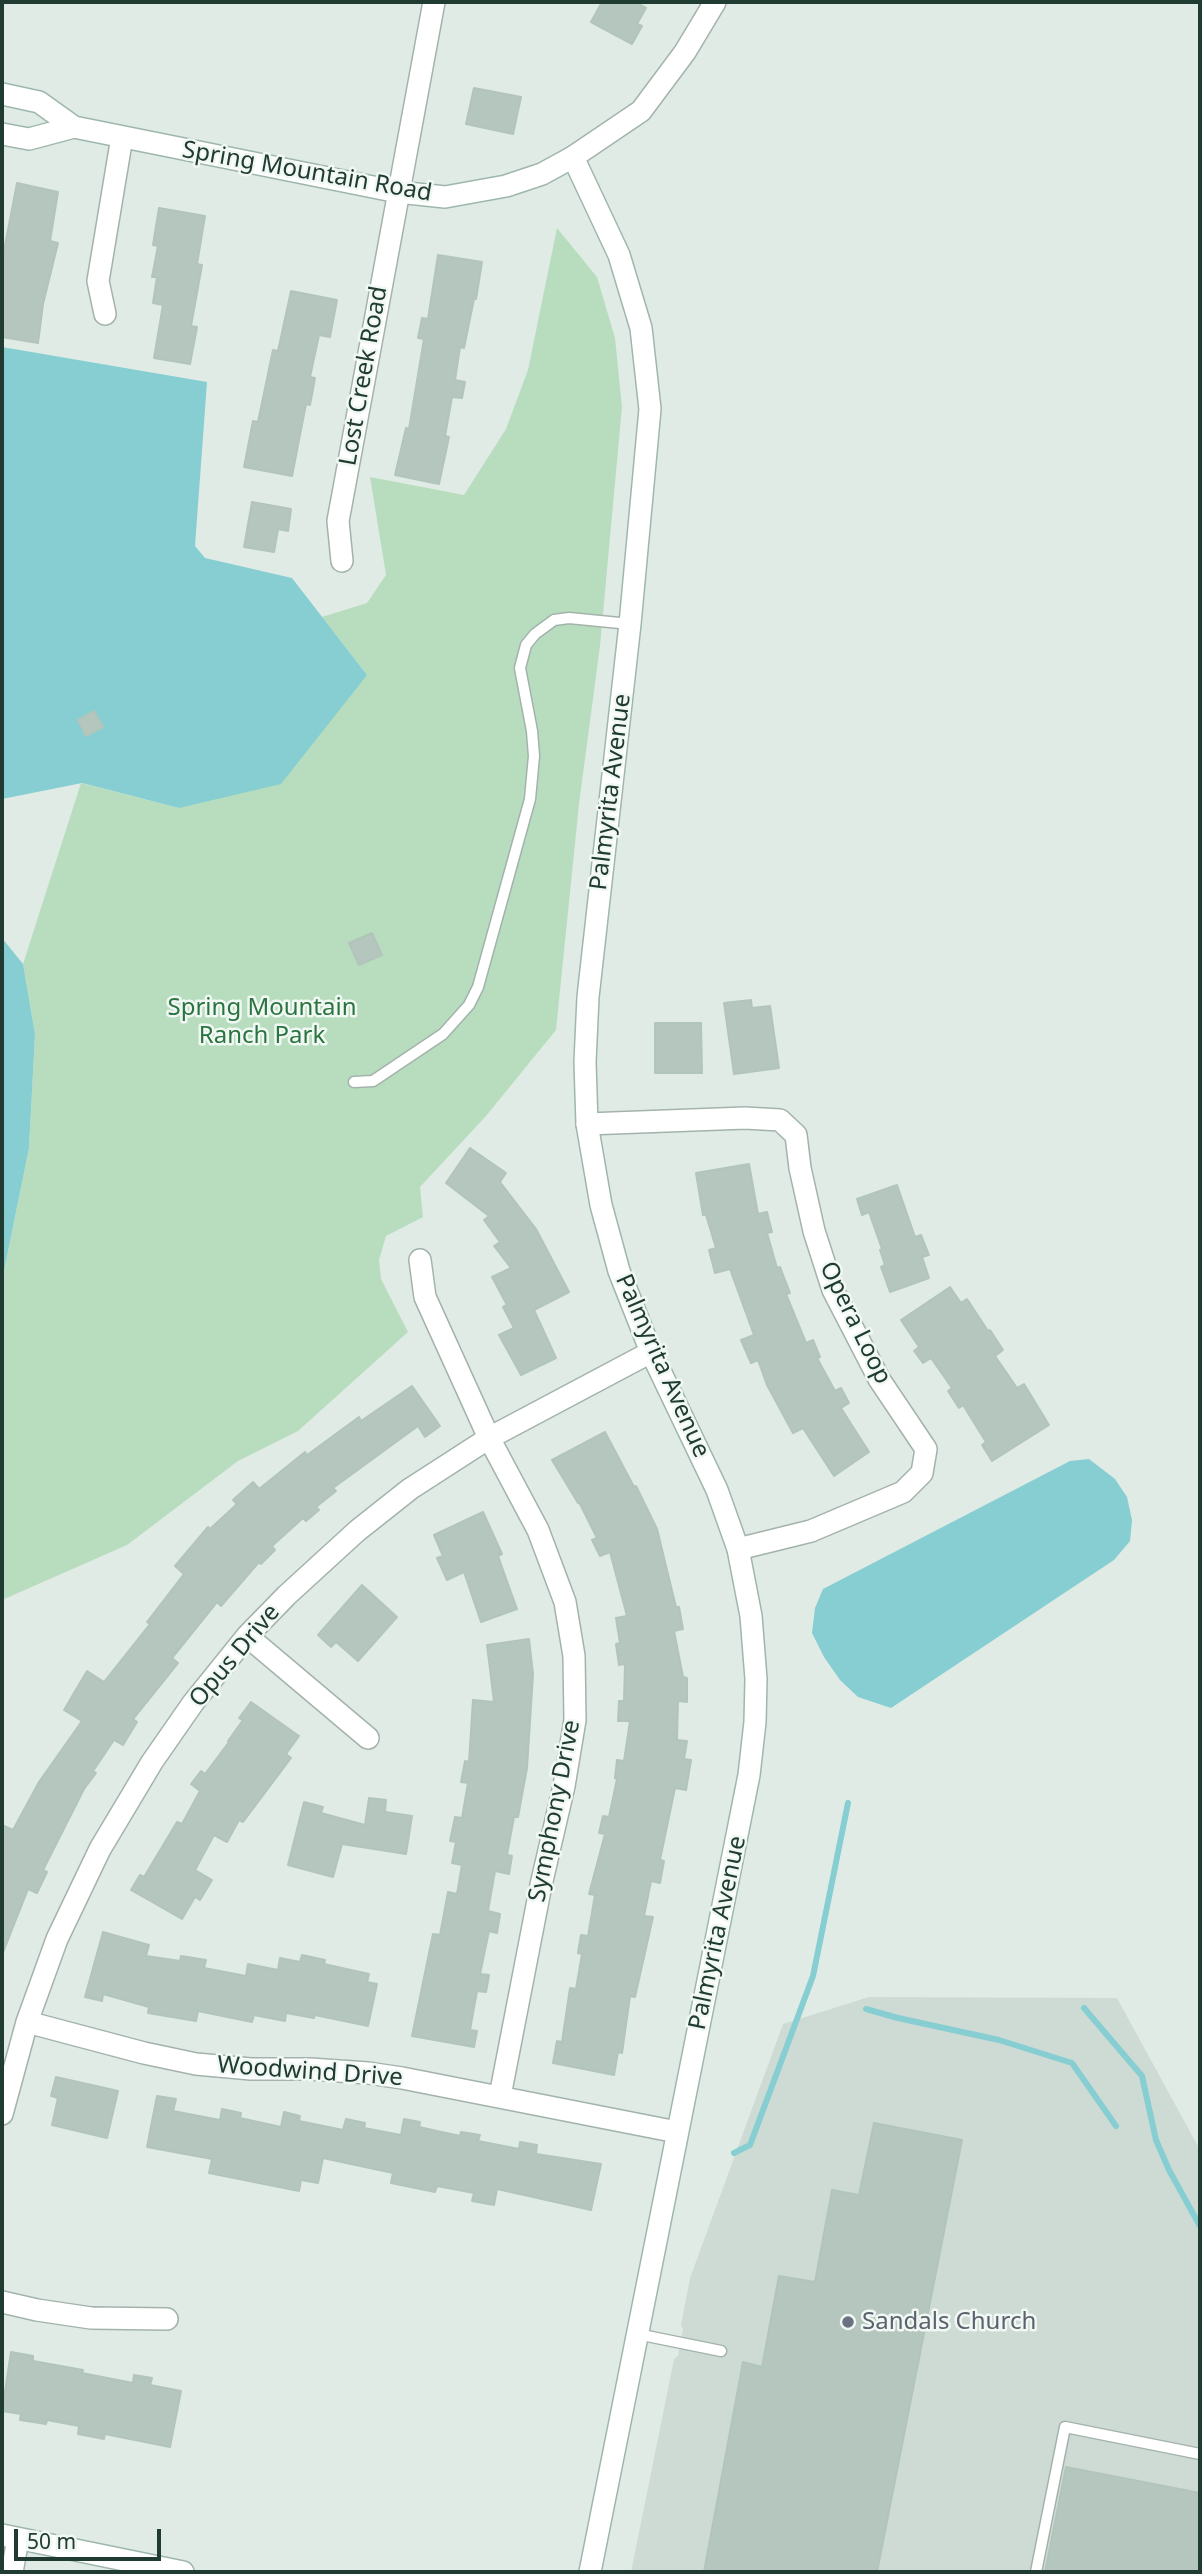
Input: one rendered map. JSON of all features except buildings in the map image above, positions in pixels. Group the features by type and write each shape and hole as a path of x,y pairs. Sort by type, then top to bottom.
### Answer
{"street":[{"name":"Lost Creek Road","path":"342,561 338,521 434,2"},
{"name":"Spring Mountain Road","path":"2,94 39,102 74,127 398,192 445,197 506,186 542,174 573,157 640,111 685,52 715,2"},
{"name":"Spring Mountain Road","path":"2,134 29,139 74,127"},
{"path":"105,314 98,281 122,137"},
{"name":"Palmyrita Avenue","path":"573,157 618,255 641,328 650,409 630,624 588,997 585,1062 587,1124 601,1205 613,1249 650,1352 717,1490 738,1549 753,1637 756,1679 749,1775 731,1874 590,2572"},
{"name":"Opera Loop","path":"587,1124 745,1118 779,1120 796,1135 800,1168 814,1231 833,1290 879,1379 926,1449 922,1473 903,1492 811,1531 738,1549"},
{"name":"Symphony Drive","path":"420,1261 425,1297 489,1438 538,1530 565,1602 575,1656 575,1720 564,1786 541,1885 500,2096"},
{"name":"Opus Drive","path":"2,2114 27,2022 57,1938 100,1849 152,1762 193,1703 247,1636 357,1531 410,1489 489,1438 650,1352"},
{"path":"247,1636 368,1738"},
{"name":"Woodwind Drive","path":"27,2022 196,2064 251,2069 368,2073 500,2096 677,2132"},
{"path":"2,2302 91,2318 167,2319"},
{"path":"12,2572 10,2537 183,2572"}],"lane":[{"path":"354,1082 373,1081 443,1034 469,1005 478,987 530,799 534,756 520,668 526,645 534,634 554,620 569,618 630,624"},
{"path":"637,2334 721,2351"},
{"path":"1036,2572 1065,2427 1200,2454"}],"shaded area":[{"path":"869,1997 1117,1998 1200,2150 1200,2572 631,2572 674,2359 678,2356 690,2278 783,2024"}],"green space":[{"name":"Spring Mountain Ranch Park","path":"557,228 597,277 615,338 622,407 600,646 579,804 556,1030 486,1116 420,1187 423,1217 386,1236 379,1260 381,1279 408,1332 298,1431 238,1461 127,1545 2,1600 2,1281 29,1148 35,1034 23,964 81,783 179,808 367,675 322,617 367,603 386,575 370,477 464,495 506,429 528,370"}],"water":[{"path":"2,347 207,382 195,546 205,558 292,578 367,675 281,784 179,808 82,783 2,799"},
{"path":"2,938 23,964 35,1034 29,1148 2,1281"},
{"path":"1089,1459 1115,1479 1127,1497 1132,1520 1130,1541 1114,1560 891,1708 858,1697 840,1680 812,1633 815,1608 823,1589 1070,1461"}],"waterway":[{"path":"734,2153 750,2145 813,1976 848,1803"},
{"path":"1084,2008 1142,2076 1156,2140 1200,2226"},
{"path":"866,2009 999,2040 1072,2063 1116,2126"}],"place":[{"name":"Sandals Church","path":"848,2322"}]}
